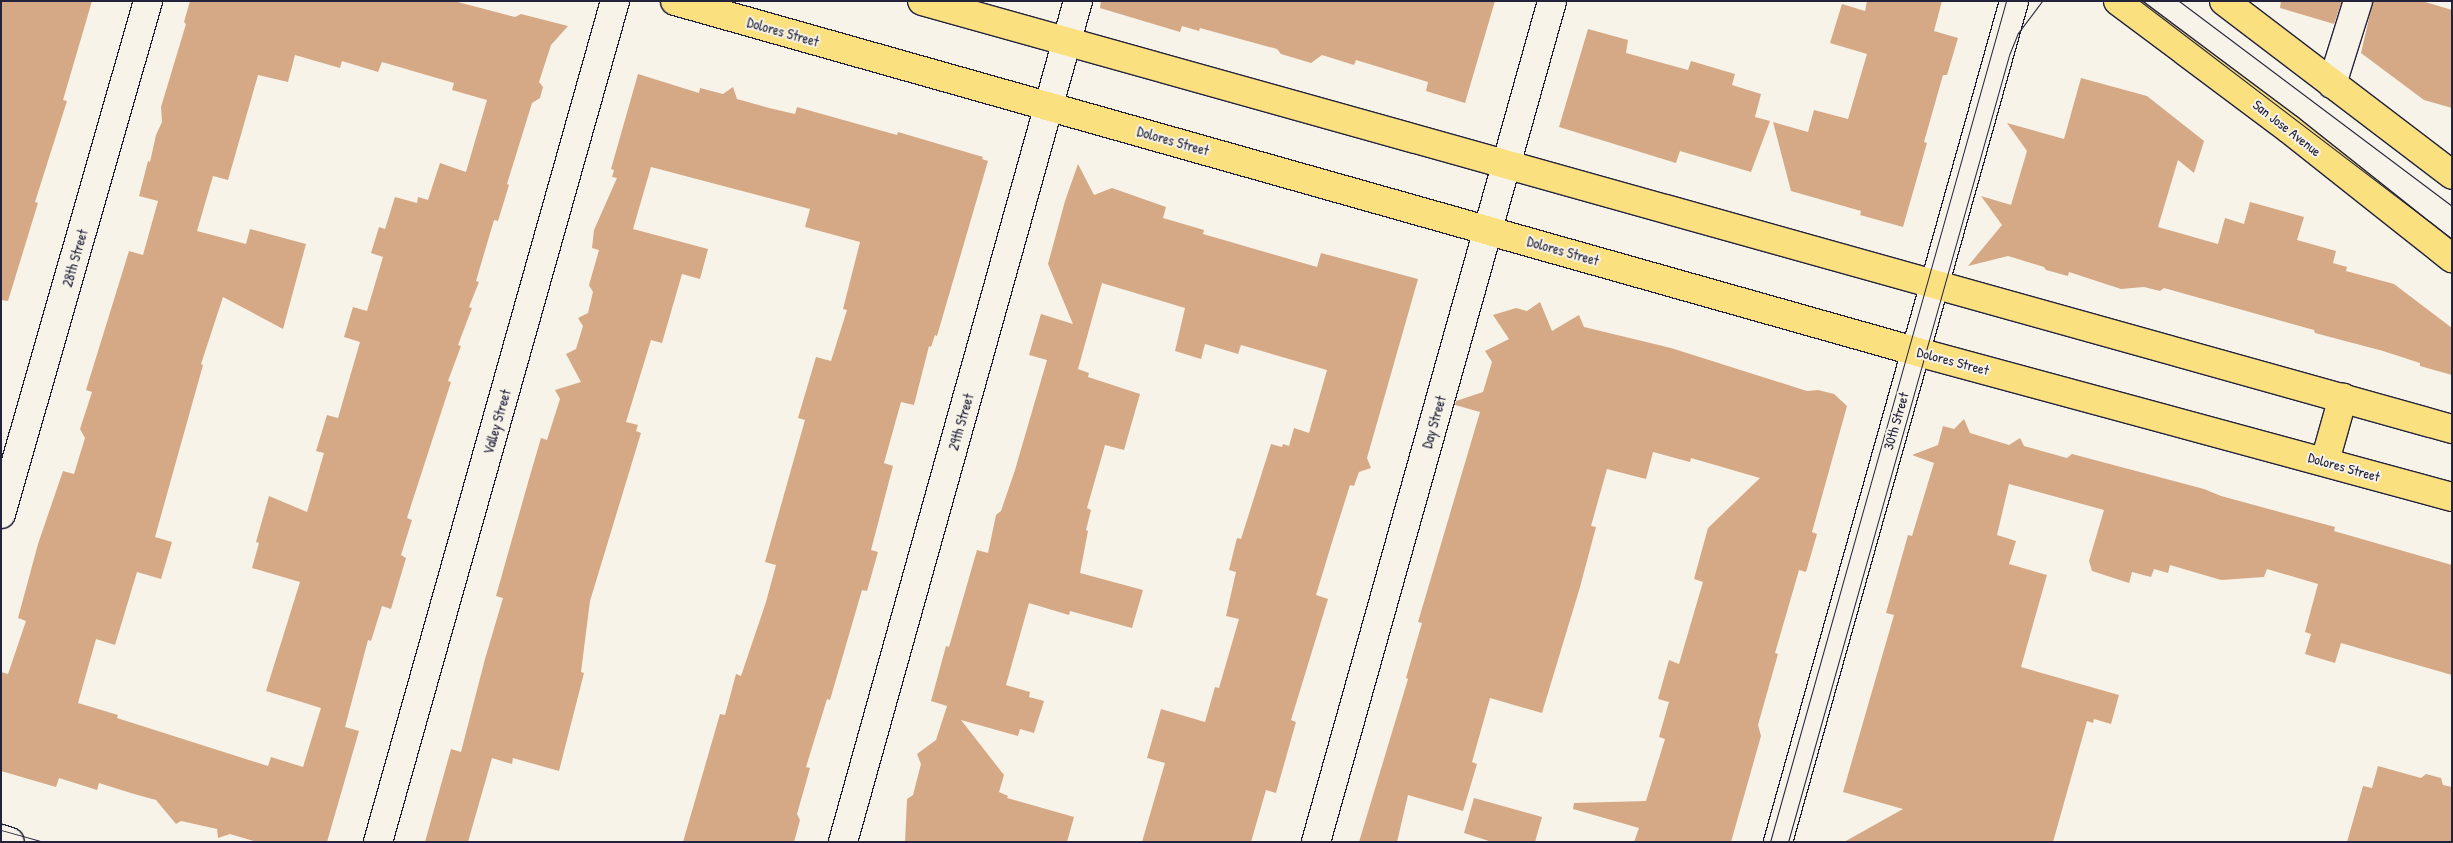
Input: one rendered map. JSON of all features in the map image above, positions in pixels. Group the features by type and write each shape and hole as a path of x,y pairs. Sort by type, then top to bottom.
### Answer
{"main road":[{"name":"Dolores Street","path":"675,1 1916,351 2452,497"},
{"path":"922,1 2452,429"},
{"name":"San Jose Avenue","path":"2118,1 2289,129 2452,258"},
{"path":"2224,1 2452,175"},
{"path":"2325,461 2343,397"}],"street":[{"name":"28th Street","path":"1,514 148,1"},
{"name":"Valley Street","path":"378,842 615,1"},
{"name":"29th Street","path":"843,842 1078,1"},
{"name":"Day Street","path":"1316,842 1552,1"},
{"name":"30th Street","path":"1778,842 2014,1"},
{"path":"2332,84 2358,1"},
{"path":"1,839 10,842"}],"building":[{"path":"1,1 92,1 63,100 67,101 35,202 38,203 8,301 1,300"},
{"path":"190,1 454,1 515,17 521,14 568,26 551,45 539,82 543,87 540,98 532,103 507,184 509,185 498,221 494,220 476,281 479,282 469,307 472,308 458,345 461,346 448,381 451,382 407,518 412,520 401,555 406,558 391,609 382,606 371,641 368,640 345,727 359,731 327,842 257,842 230,834 218,838 217,829 181,821 176,824 156,800 99,783 97,790 59,778 56,787 1,771 1,672 8,674 26,621 18,618 38,544 63,471 74,474 85,438 80,429 92,392 86,390 129,251 143,255 158,201 139,196 156,135 162,122 161,107 186,24 184,22","holes":["295,55 340,68 342,61 378,72 382,62 454,83 452,90 487,100 466,172 440,163 428,200 418,197 417,203 395,197 385,229 379,227 371,253 383,257 367,311 353,307 344,337 360,342 338,418 327,415 316,451 324,453 307,512 269,496 256,542 259,543 252,568 300,582 266,691 321,708 303,767 271,757 268,766 117,718 118,715 78,703 96,639 115,645 137,572 161,579 172,542 155,537 203,365 201,364 223,297 283,329 306,244 250,229 246,244 197,231 213,176 228,180 258,75 288,82"]},
{"path":"1101,1 1495,1 1465,103 1426,91 1428,82 1356,60 1354,65 1322,55 1311,63 1281,54 1277,49 1200,28 1199,31 1182,26 1180,32 1100,8"},
{"path":"1867,1 1942,1 1934,31 1958,38 1947,75 1943,75 1924,142 1927,143 1903,227 1860,215 1861,211 1791,191 1773,122 1808,132 1814,110 1848,119 1867,54 1830,43 1842,4 1865,11"},
{"path":"2281,1 2342,1 2334,24 2280,8"},
{"path":"2373,1 2422,1 2452,10 2452,108 2424,100 2361,53"},
{"path":"1588,29 1628,40 1626,53 1688,70 1691,61 1735,74 1732,85 1761,94 1755,117 1770,121 1751,172 1680,151 1676,163 1559,127"},
{"path":"638,74 699,93 700,88 723,94 733,87 737,99 795,114 797,107 897,135 898,132 983,157 982,159 988,161 937,336 935,335 931,347 929,346 914,405 901,402 884,463 893,466 871,550 878,552 867,591 862,590 830,700 827,699 806,767 810,768 797,814 800,820 794,842 683,842 720,714 725,715 736,674 741,676 766,602 776,565 765,562 805,420 798,418 816,357 831,361 847,310 843,309 860,242 805,227 810,209 651,167 633,229 708,249 700,279 682,274 662,343 651,340 626,422 638,425 636,431 641,433 590,601 581,672 584,673 559,771 513,758 512,764 492,758 468,842 425,842 451,749 461,752 503,598 496,596 541,438 547,440 560,399 555,390 581,382 566,354 576,349 583,326 578,318 588,313 593,292 589,285 599,250 592,248 594,230 617,178 612,177 614,170 611,169"},
{"path":"2081,78 2147,96 2204,141 2194,173 2178,160 2158,227 2218,244 2225,218 2244,224 2250,202 2304,217 2297,240 2336,251 2333,263 2347,267 2346,271 2394,284 2452,328 2452,375 2420,366 2420,363 2383,351 2315,333 2314,330 2164,288 2160,291 2144,287 2121,289 2069,272 2068,276 2046,270 2044,267 2008,256 1968,266 2002,225 1981,196 2011,205 2027,151 2007,123 2064,139"},
{"path":"1078,164 1094,195 1112,188 1166,207 1163,218 1204,230 1203,234 1317,267 1321,253 1418,279 1367,458 1371,468 1359,472 1354,486 1350,485 1316,595 1328,599 1291,720 1296,722 1276,793 1266,790 1251,842 1142,842 1165,763 1147,758 1161,709 1205,722 1215,687 1219,688 1239,619 1226,616 1236,572 1229,570 1237,538 1241,539 1271,444 1282,447 1283,444 1289,446 1294,428 1309,433 1327,370 1241,345 1238,354 1205,344 1201,359 1175,351 1185,308 1102,283 1078,369 1089,373 1088,377 1140,394 1124,450 1105,445 1087,508 1091,510 1080,573 1143,590 1132,628 1070,611 1069,615 1029,603 1006,685 1030,692 1029,697 1044,701 1034,733 1020,729 1018,736 961,720 1004,775 999,792 1008,796 1007,798 1074,817 1067,842 905,842 907,799 913,795 921,764 917,754 936,740 947,706 931,701 946,646 949,647 977,550 988,553 996,515 1001,511 1015,470 1047,360 1029,355 1041,314 1073,324 1048,264 1065,201"},
{"path":"1540,302 1552,331 1579,315 1584,327 1671,348 1807,391 1818,390 1834,394 1847,406 1812,532 1817,534 1806,572 1799,570 1775,653 1778,654 1758,725 1761,736 1731,842 1634,842 1639,828 1573,809 1574,803 1646,801 1665,739 1659,737 1669,702 1658,699 1669,660 1679,664 1703,582 1694,579 1708,528 1760,478 1691,458 1690,462 1653,452 1646,479 1607,469 1591,526 1596,527 1542,713 1490,698 1472,762 1477,764 1463,811 1408,795 1397,842 1359,842 1408,679 1406,678 1422,623 1418,622 1480,412 1455,405 1456,401 1483,392 1492,362 1485,351 1509,339 1493,315 1516,308 1527,311"},
{"path":"1964,419 1970,433 2009,445 2020,438 2024,446 2067,458 2072,454 2204,489 2221,496 2335,527 2334,531 2452,565 2452,675 2341,643 2335,663 2305,654 2311,634 2305,632 2318,584 2267,569 2264,577 2221,580 2170,565 2168,573 2154,569 2151,577 2132,572 2129,583 2092,571 2089,561 2104,510 2009,484 1997,535 2016,541 2009,564 2047,575 2021,667 2119,695 2111,724 2094,719 2093,723 2087,721 2053,842 1844,842 1903,809 1843,792 1894,615 1886,613 1908,535 1912,536 1934,463 1912,455 1938,445 1943,426 1954,429"},
{"path":"2378,766 2421,778 2426,774 2441,778 2443,785 2452,787 2452,842 2347,842 2363,786 2372,788"},
{"path":"1474,798 1542,817 1535,842 1492,842 1464,833"}],"tram line":[{"path":"1770,842 2006,1"},
{"path":"1788,842 2009,55 2018,33 2042,1"},
{"path":"2140,1 2452,239"},
{"path":"2179,1 2452,206"},
{"path":"1,830 44,842"}]}
